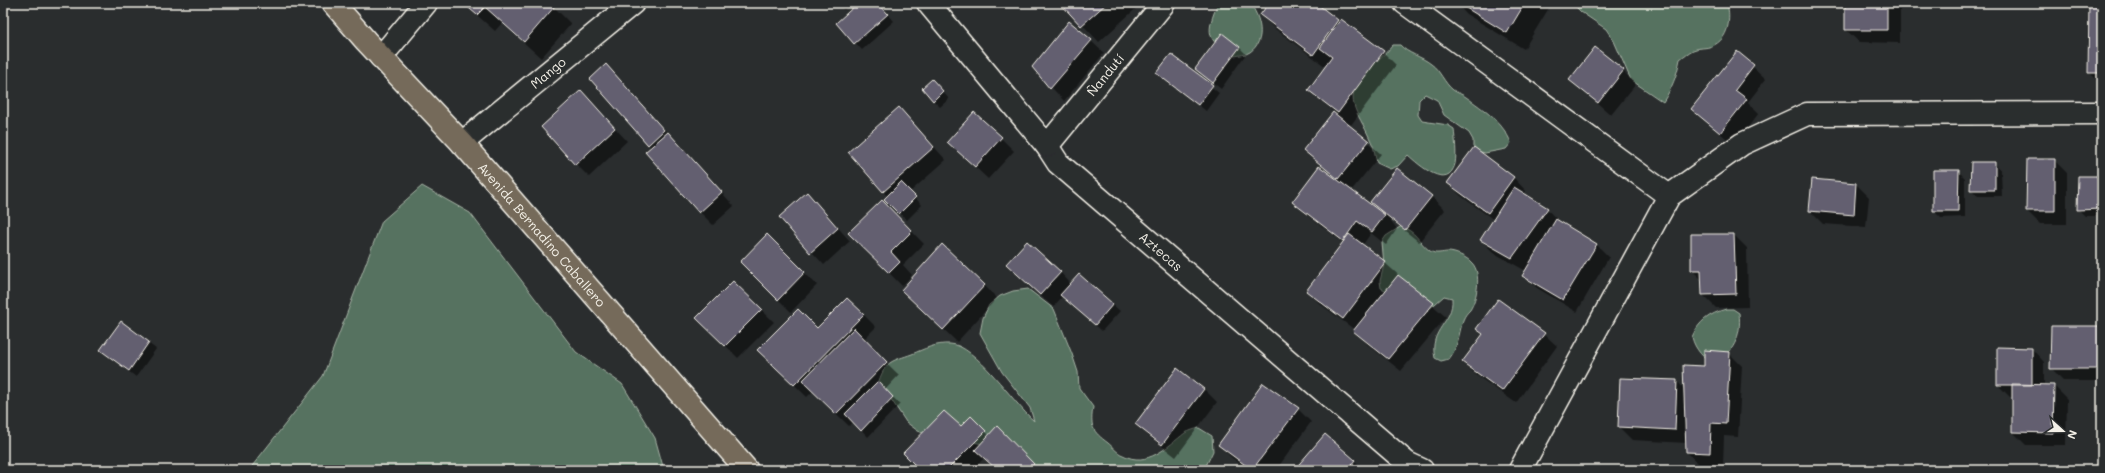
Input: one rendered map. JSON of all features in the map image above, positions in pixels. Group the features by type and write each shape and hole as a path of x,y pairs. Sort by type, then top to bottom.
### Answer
{"main road":[{"name":"Avenida Bernadino Caballero","path":"333,3 381,57 462,143 747,470"}],"street":[{"path":"381,57 426,3"},
{"name":"Mango","path":"462,143 633,3"},
{"name":"Aztecas","path":"928,3 1047,146 1058,163 1408,463 1422,470"},
{"name":"Ñandutí","path":"1047,146 1164,3"},
{"path":"1405,3 1669,196"},
{"path":"1520,470 1669,196 1742,144 1807,114 2102,113"}],"green space":[{"path":"1218,3 1250,3 1254,9 1259,21 1260,35 1259,41 1250,52 1234,56 1224,50 1213,40 1210,28"},
{"path":"1572,3 1727,3 1729,15 1725,34 1718,43 1710,47 1693,50 1680,59 1674,81 1663,102 1631,80 1614,41 1606,29 1581,12"},
{"path":"1393,45 1400,45 1407,51 1431,64 1453,90 1479,106 1492,117 1508,136 1511,143 1506,149 1485,153 1477,151 1473,147 1473,140 1469,133 1444,115 1437,100 1425,94 1419,100 1418,115 1422,121 1448,125 1454,129 1456,160 1451,172 1440,176 1426,169 1408,155 1398,166 1390,169 1377,163 1372,145 1354,105 1354,90 1366,71"},
{"path":"422,186 470,213 576,352 622,384 655,438 664,470 249,470 323,376 382,221"},
{"path":"1400,227 1410,231 1430,251 1434,253 1451,252 1457,254 1470,261 1475,267 1478,279 1475,299 1473,305 1463,320 1456,345 1449,359 1441,361 1435,358 1434,348 1438,333 1452,307 1452,298 1444,296 1427,311 1381,288 1380,281 1384,265 1382,242 1386,236"},
{"path":"1028,289 1054,309 1078,372 1079,388 1093,407 1092,424 1095,432 1121,454 1140,459 1164,450 1185,433 1199,428 1212,436 1213,451 1204,470 1039,470 1033,464 990,445 960,440 945,441 918,431 906,422 879,381 884,369 895,360 940,344 950,344 960,347 971,354 994,376 1034,421 1030,408 1002,372 980,333 983,318 989,305 1000,296 1013,291"},
{"path":"1726,309 1733,309 1739,313 1739,329 1735,343 1731,349 1721,361 1714,366 1703,357 1693,342 1692,337 1701,322 1714,313"}],"building":[{"path":"463,3 552,3 555,6 524,42 485,7 477,15"},
{"path":"858,3 878,3 888,14 854,44 836,23"},
{"path":"1060,3 1107,3 1081,26"},
{"path":"1269,3 1316,3 1338,20 1313,55 1260,15"},
{"path":"1458,3 1525,3 1507,33"},
{"path":"1845,3 1887,3 1887,30 1845,30"},
{"path":"2089,3 2102,3 2102,73 2088,73"},
{"path":"1341,19 1384,51 1338,113 1308,90 1332,57 1320,48"},
{"path":"1069,21 1092,40 1050,89 1032,67"},
{"path":"1222,33 1240,47 1213,83 1195,69"},
{"path":"1595,47 1624,70 1598,103 1569,80"},
{"path":"1737,51 1754,65 1735,90 1747,99 1720,133 1691,109"},
{"path":"1171,54 1213,85 1198,105 1156,73"},
{"path":"606,64 664,130 648,145 590,79"},
{"path":"932,79 943,91 933,101 922,88"},
{"path":"581,90 615,128 575,165 541,127"},
{"path":"899,107 934,147 883,192 848,152"},
{"path":"974,112 1002,137 975,167 947,142"},
{"path":"1333,112 1369,141 1338,179 1303,150"},
{"path":"668,132 722,192 699,213 645,152"},
{"path":"1474,147 1514,177 1488,213 1447,183"},
{"path":"2027,159 2055,159 2055,211 2026,211"},
{"path":"1971,162 1995,162 1995,190 1970,190"},
{"path":"1319,166 1385,215 1372,232 1357,221 1343,241 1292,202"},
{"path":"1397,168 1432,196 1405,230 1370,202"},
{"path":"1933,170 1959,170 1958,211 1933,211"},
{"path":"2078,176 2102,176 2102,209 2077,210"},
{"path":"1812,179 1856,183 1854,215 1809,211"},
{"path":"901,182 916,197 899,214 884,199"},
{"path":"1514,187 1548,208 1512,258 1480,240"},
{"path":"807,192 838,228 810,253 779,217"},
{"path":"882,200 912,231 891,252 900,262 889,273 848,233"},
{"path":"1556,219 1597,244 1563,300 1522,276"},
{"path":"767,234 805,272 778,300 740,262"},
{"path":"1349,234 1386,262 1343,319 1306,291"},
{"path":"1691,234 1734,234 1736,294 1702,295 1701,270 1691,270"},
{"path":"1027,241 1061,272 1040,295 1006,264"},
{"path":"942,244 985,285 943,330 901,290"},
{"path":"1079,274 1113,304 1095,325 1060,295"},
{"path":"1398,275 1434,303 1388,359 1353,331"},
{"path":"733,281 762,309 725,346 696,318"},
{"path":"847,298 864,314 794,385 757,350 798,309 817,328"},
{"path":"1498,299 1545,333 1502,391 1462,362 1483,334 1476,329"},
{"path":"121,321 149,342 129,371 100,350"},
{"path":"2051,326 2102,326 2102,369 2050,369"},
{"path":"854,328 887,362 836,414 802,381"},
{"path":"1997,347 2032,348 2032,385 1997,385"},
{"path":"1704,350 1730,352 1726,424 1711,423 1710,453 1686,452 1683,365 1704,366"},
{"path":"1177,368 1204,389 1162,445 1135,424"},
{"path":"1620,378 1677,380 1675,430 1618,427"},
{"path":"878,381 893,397 861,431 845,414"},
{"path":"1263,383 1299,408 1252,470 1218,445"},
{"path":"2012,384 2054,385 2053,433 2012,432"},
{"path":"944,411 961,426 971,416 986,431 947,470 920,470 903,453"},
{"path":"997,426 1034,464 1028,470 993,470 995,468 975,450"},
{"path":"1325,434 1355,460 1347,470 1294,470"}]}
